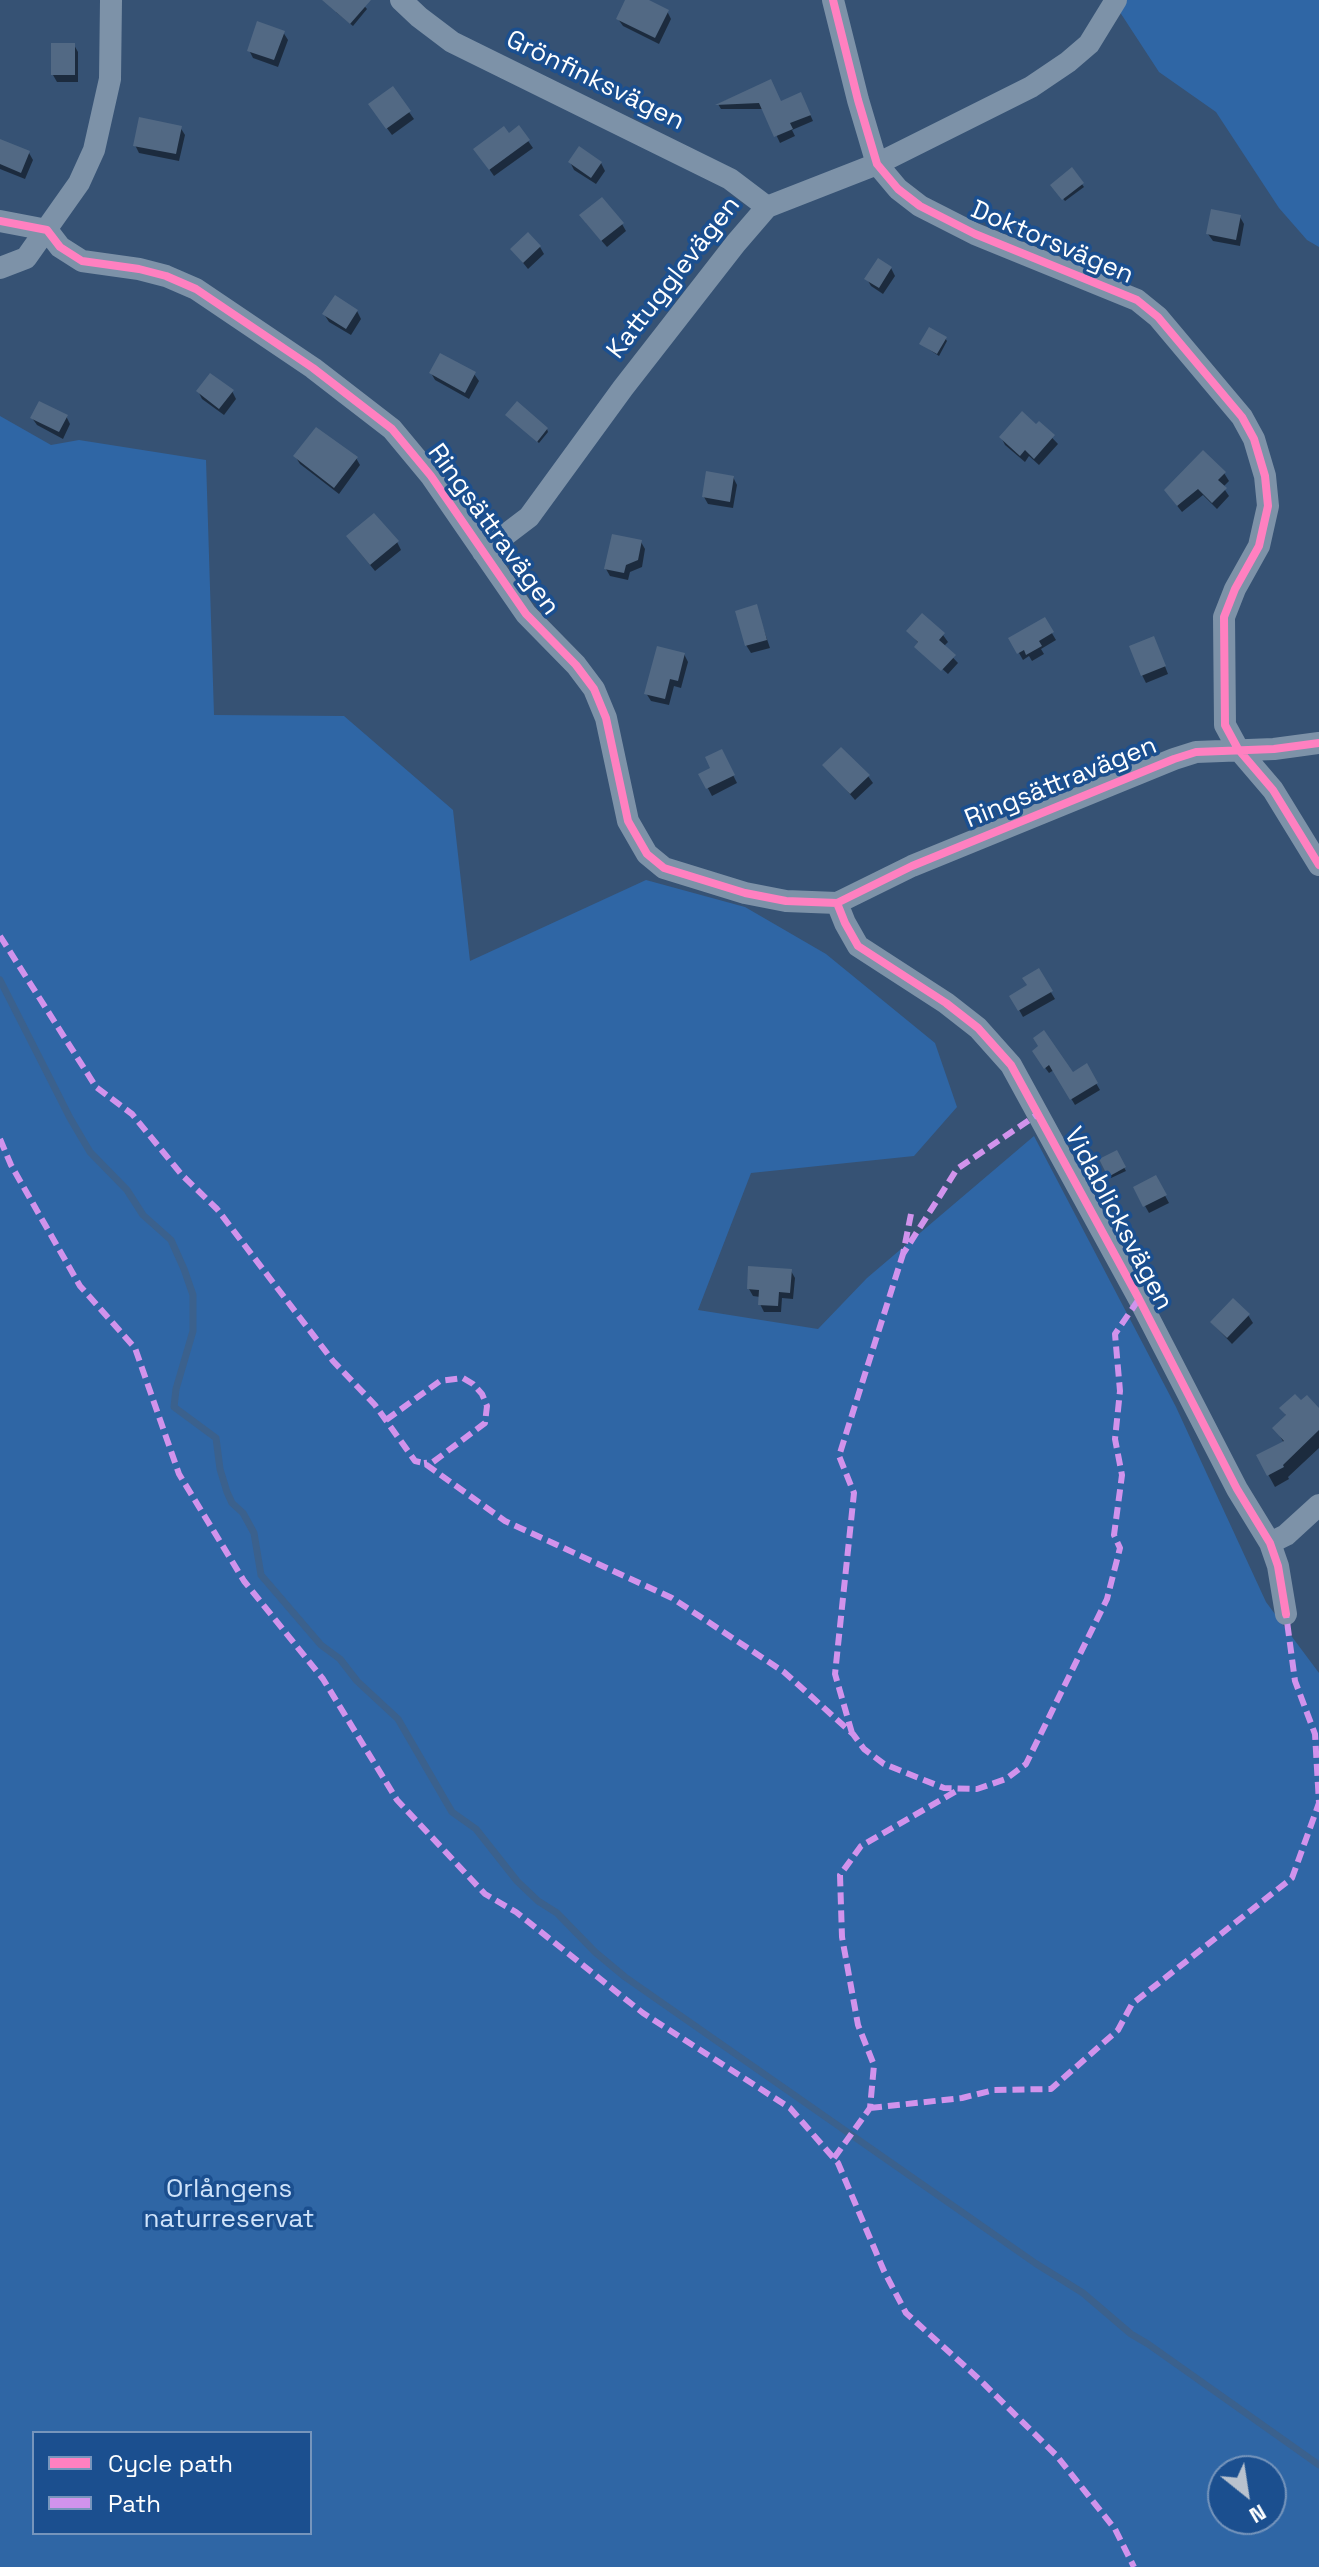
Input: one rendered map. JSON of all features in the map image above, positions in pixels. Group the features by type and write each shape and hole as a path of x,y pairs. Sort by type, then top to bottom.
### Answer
{"street":[{"path":"0,268 26,258 79,183 94,150 110,79 111,0"},
{"name":"Grönfinksvägen","path":"401,0 452,42 730,179 767,207"},
{"name":"Doktorsvägen","path":"833,0 877,164 898,189 944,219 1137,300 1158,317 1240,412 1254,439 1262,465 1268,506 1263,535 1251,563 1227,603 1224,617 1225,725 1238,749 1273,790 1319,865"},
{"name":"Kattugglevägen","path":"483,552 529,517 623,388 767,207 877,164 1031,87 1089,44 1116,0"},
{"path":"0,221 47,230"},
{"name":"Ringsättravägen","path":"47,230 60,247 82,261 139,269 196,289 324,377 392,429 431,476 526,614 576,665 594,689 606,718 628,821 654,861 675,872 745,893 786,901 837,903 912,866 1137,773 1196,752 1274,749 1319,743"},
{"name":"Vidablicksvägen","path":"837,903 858,946 946,1003 978,1028 1011,1065 1139,1299 1250,1513 1270,1543 1278,1566 1286,1614"},
{"path":"1270,1543 1286,1535 1319,1505"}],"green space":[{"path":"1112,0 1319,0 1319,247 1307,240 1279,208 1216,112 1159,72"},
{"name":"Orlångens naturreservat","path":"0,416 51,445 79,440 206,460 214,715 344,716 453,810 470,961 646,880 745,907 826,954 935,1043 957,1107 914,1156 751,1173 698,1310 818,1329 867,1278 1034,1136 1176,1407 1266,1602 1319,1673 1319,2567 0,2567"}],"building":[{"path":"322,0 371,0 350,24"},
{"path":"625,0 649,0 669,10 655,38 616,19"},
{"path":"257,21 285,31 274,60 247,51"},
{"path":"51,43 75,43 75,75 51,75"},
{"path":"771,79 781,101 801,92 811,115 790,123 793,129 774,137 759,103 715,105"},
{"path":"393,86 411,111 386,129 368,104"},
{"path":"139,117 182,126 176,154 133,146"},
{"path":"519,125 530,140 489,170 473,149 504,126 509,133"},
{"path":"0,139 30,151 21,173 0,164"},
{"path":"579,146 602,162 591,178 568,162"},
{"path":"1072,167 1084,183 1062,200 1050,185"},
{"path":"602,197 624,223 601,241 579,215"},
{"path":"1211,209 1241,215 1236,240 1206,234"},
{"path":"528,232 541,246 523,263 510,249"},
{"path":"878,258 892,267 879,288 864,279"},
{"path":"335,295 358,310 346,329 322,314"},
{"path":"929,327 947,337 937,354 919,344"},
{"path":"440,353 476,372 465,393 429,373"},
{"path":"210,373 234,390 219,409 196,391"},
{"path":"39,401 68,415 59,432 30,418"},
{"path":"517,401 548,428 537,442 505,415"},
{"path":"1022,411 1055,435 1034,459 1025,450 1020,456 999,437"},
{"path":"316,427 358,457 334,488 293,456"},
{"path":"1203,450 1226,472 1218,480 1227,488 1212,503 1198,489 1177,506 1164,490"},
{"path":"706,471 734,476 730,502 702,497"},
{"path":"374,513 399,541 370,565 346,536"},
{"path":"612,534 642,540 638,560 626,565 624,573 604,569"},
{"path":"757,604 767,640 745,646 735,611"},
{"path":"922,613 945,633 939,640 956,655 941,671 914,647 918,642 906,631"},
{"path":"1045,617 1054,632 1039,641 1042,646 1026,655 1024,650 1017,654 1008,638"},
{"path":"1154,636 1166,666 1141,676 1129,646"},
{"path":"657,646 685,653 678,681 670,679 665,699 644,694"},
{"path":"841,747 870,775 850,794 822,765"},
{"path":"722,749 735,775 706,789 698,774 710,768 705,757"},
{"path":"1039,968 1053,991 1018,1011 1009,996 1027,985 1022,978"},
{"path":"1044,1030 1073,1072 1087,1063 1098,1083 1070,1100 1049,1065 1044,1069 1032,1051 1038,1046 1033,1038"},
{"path":"1117,1150 1126,1167 1108,1177 1099,1159"},
{"path":"1156,1175 1167,1195 1143,1207 1133,1187"},
{"path":"748,1266 792,1269 790,1293 779,1292 778,1306 758,1305 759,1290 747,1289"},
{"path":"1233,1298 1250,1314 1227,1338 1210,1322"},
{"path":"1295,1394 1301,1400 1307,1395 1319,1408 1319,1430 1284,1467 1267,1476 1256,1455 1284,1441 1272,1428 1286,1415 1279,1408"}],"waterway":[{"path":"0,980 90,1152 127,1190 143,1215 171,1240 184,1269 193,1295 193,1331 176,1389 174,1407 216,1438 227,1492 254,1533 261,1575 321,1645 340,1659 357,1681 398,1719 452,1812 476,1829 517,1881 538,1901 557,1913 625,1977 1035,2263 1083,2293 1131,2334 1319,2465"}],"marked path":[{"path":"0,936 96,1087 132,1114 182,1175 217,1209 333,1361 375,1405 415,1461 424,1463 505,1521 672,1598 784,1672 853,1734 864,1749 884,1764 944,1788 977,1789 1006,1779 1026,1764 1107,1599 1120,1548 1114,1535 1122,1475 1115,1439 1120,1391 1115,1334 1139,1299"},
{"path":"911,1214 903,1254 957,1169 1038,1114"},
{"path":"0,1139 11,1165 80,1286 135,1348 179,1474 244,1581 323,1679 397,1800 485,1894 516,1912 643,2013 790,2108 838,2163 884,2271 906,2313 1056,2455 1115,2529 1134,2567"},
{"path":"852,1733 835,1674 854,1493 839,1456 903,1254"},
{"path":"386,1420 440,1381 463,1378 482,1394 487,1406 485,1423 433,1462 424,1463"},
{"path":"870,2108 962,2098 994,2090 1051,2089 1118,2030 1132,2004 1292,1878 1319,1803 1315,1734 1295,1681 1286,1614"},
{"path":"834,2158 870,2108 874,2065 858,2025 842,1937 840,1875 861,1846 958,1790"}],"cycle path":[{"path":"833,0 877,164 898,189 920,206 975,234 1137,300 1158,317 1242,417 1254,439 1265,476 1268,506 1259,546 1235,589 1224,617 1225,725 1238,749 1273,790 1319,865"},
{"path":"0,221 47,230 60,247 82,261 139,269 196,289 313,368 392,429 431,476 526,614 576,665 594,689 606,718 628,821 647,854 664,868 745,893 786,901 837,903 912,866 1174,759 1196,752 1274,749 1319,743"},
{"path":"837,903 858,946 946,1003 978,1028 1011,1065 1139,1299 1237,1489 1270,1543 1278,1566 1286,1614"}]}
